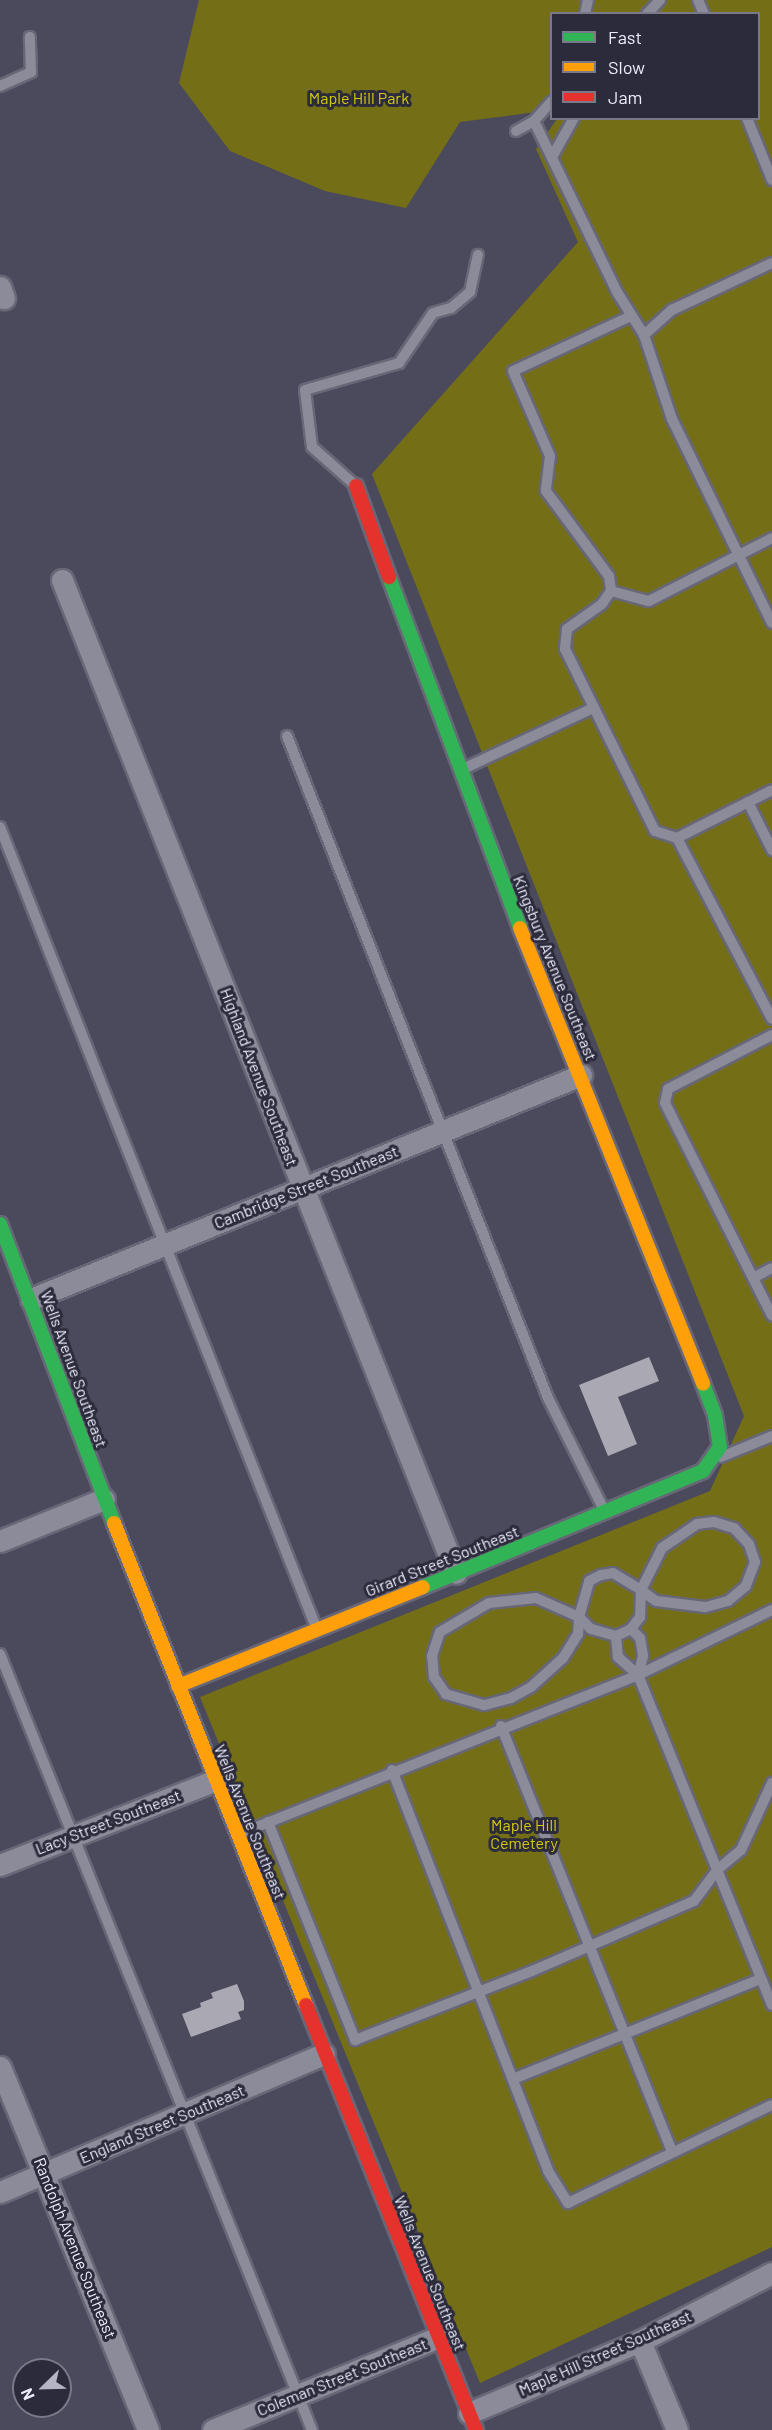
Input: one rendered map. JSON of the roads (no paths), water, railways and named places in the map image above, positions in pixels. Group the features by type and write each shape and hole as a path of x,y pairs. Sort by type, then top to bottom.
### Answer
{"street":[{"name":"Kingsbury Avenue Southeast","path":"356,486 460,770 715,1415 720,1447 712,1459"},
{"name":"Highland Avenue Southeast","path":"62,580 456,1573"},
{"name":"Cambridge Street Southeast","path":"31,1299 581,1076"},
{"name":"Wells Avenue Southeast","path":"0,1224 31,1299 104,1499 472,2422"},
{"name":"Girard Street Southeast","path":"178,1686 703,1472 712,1459"},
{"path":"0,1541 104,1499"},
{"name":"Lacy Street Southeast","path":"0,1865 216,1780"},
{"name":"England Street Southeast","path":"0,2192 324,2054"},
{"name":"Randolph Avenue Southeast","path":"0,2067 46,2174 148,2430"},
{"name":"Maple Hill Street Southeast","path":"472,2422 640,2341 772,2273"},
{"name":"Coleman Street Southeast","path":"213,2430 439,2337"},
{"path":"640,2341 677,2430"}],"lane":[{"path":"649,12 660,0"},
{"path":"0,86 31,72 30,37"},
{"path":"516,130 534,121 550,103"},
{"path":"552,158 573,120"},
{"path":"748,120 772,180"},
{"path":"534,121 631,316 644,335 672,419 772,623"},
{"path":"356,486 312,447 305,390 399,363 433,313 451,308 470,292 478,255"},
{"path":"644,335 672,310 772,263"},
{"path":"611,591 603,566 546,491 550,456 513,371 631,316"},
{"path":"611,591 649,601 772,538"},
{"path":"611,591 602,604 567,629 565,649 655,831 677,838 772,790"},
{"path":"460,770 593,708"},
{"path":"287,736 549,1398 606,1513"},
{"path":"748,802 772,850"},
{"path":"0,827 317,1630"},
{"path":"677,838 772,1019"},
{"path":"772,1035 668,1089 664,1103 772,1316"},
{"path":"753,1278 772,1268"},
{"path":"712,1459 772,1436"},
{"path":"641,1590 613,1573 601,1575 585,1587 579,1617 578,1634 563,1658 531,1687 511,1698 484,1705 466,1703 446,1694 434,1677 432,1656 440,1632 489,1603 536,1598 579,1617 591,1629 616,1636 631,1629 640,1617 641,1590 662,1548 697,1524 714,1522 734,1528 749,1544 755,1563 746,1586 728,1601 681,1607 656,1601 641,1590"},
{"path":"237,1835 501,1726 638,1675 772,1611"},
{"path":"631,1629 640,1638 643,1656 638,1675"},
{"path":"616,1636 618,1657 638,1675 772,2005"},
{"path":"0,1654 312,2430"},
{"path":"501,1726 672,2152"},
{"path":"392,1770 549,2170 568,2203 772,2105"},
{"path":"268,1822 355,2040 694,1901 717,1870 741,1850 772,1783"},
{"path":"513,2079 761,1979"}],"park label":[{"name":"Maple Hill Park","path":"359,98"},
{"name":"Maple Hill Cemetery","path":"524,1834"}]}
